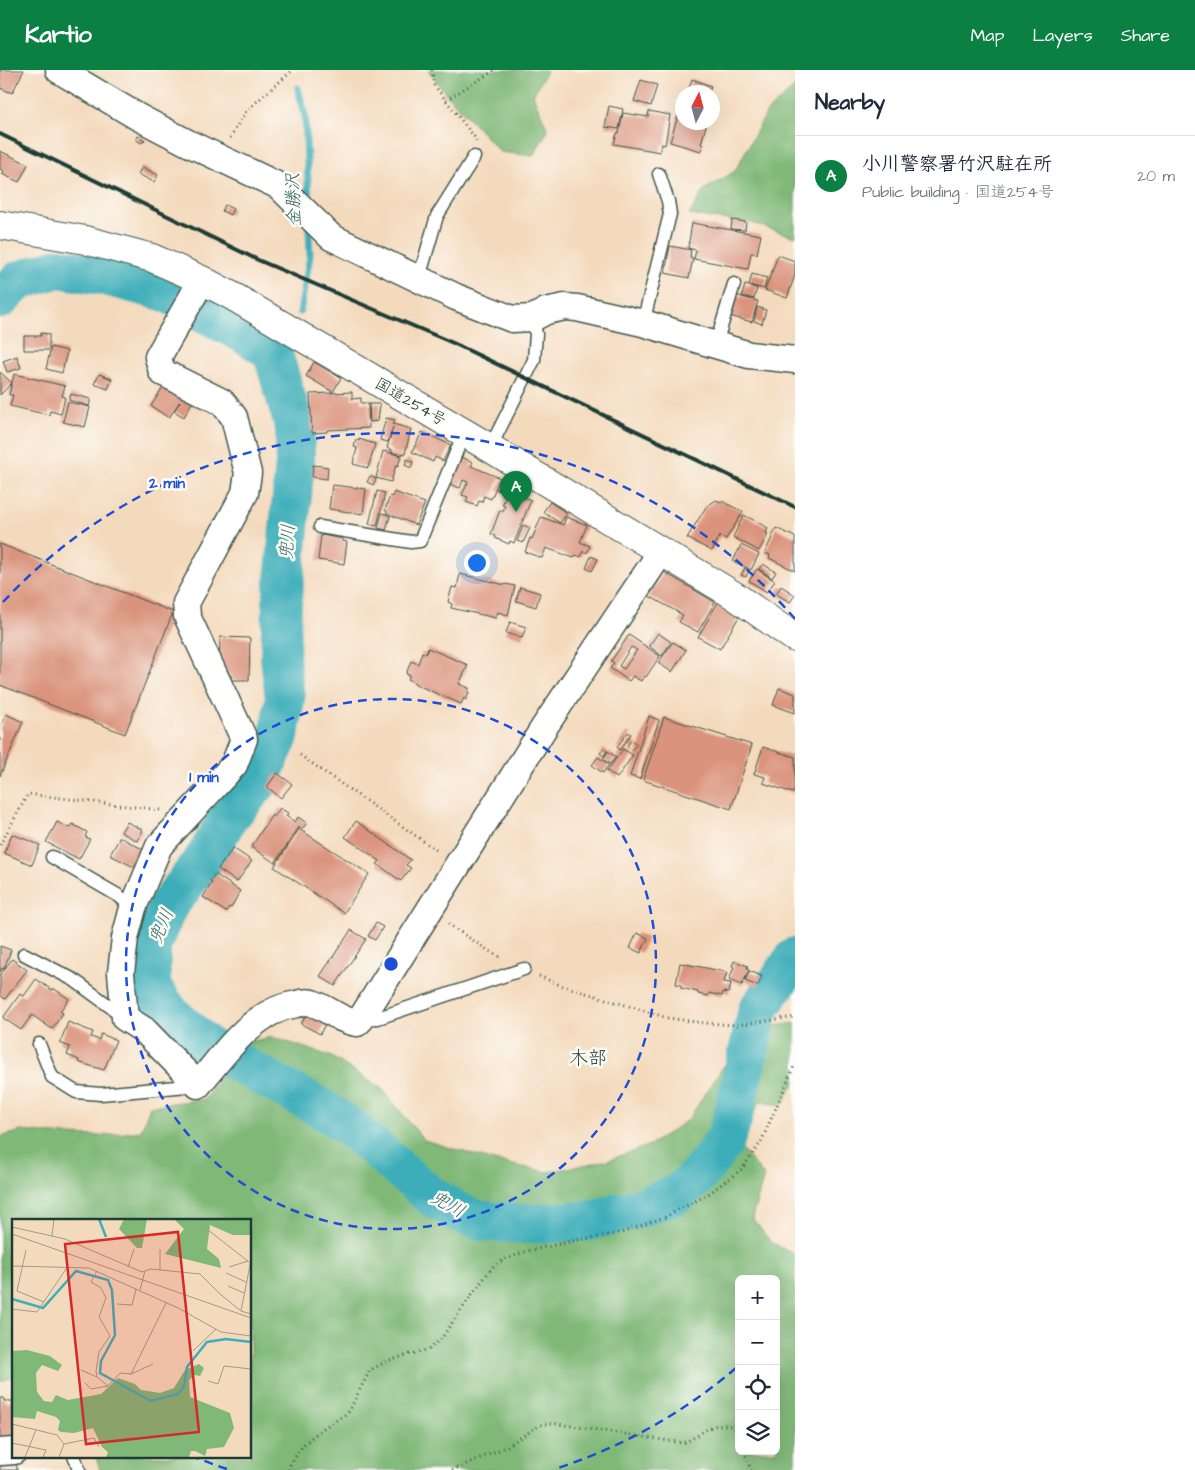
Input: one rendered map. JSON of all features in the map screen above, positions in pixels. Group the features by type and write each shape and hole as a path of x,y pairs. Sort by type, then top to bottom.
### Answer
{"highway":[{"name":"国道254号","path":"3,229 85,240 152,258 202,280 490,448 735,596 795,638"}],"street":[{"path":"59,70 138,117 278,186 331,236 456,297 512,319 533,318 546,311 565,307 643,323 749,354 795,360"},
{"path":"202,280 158,357 162,372 222,402 234,417 248,473 245,493 186,603 187,616 244,739 234,765 159,846 133,908 121,973 125,1018 144,1030 198,1084 240,1034 262,1018 286,1005 310,1002 349,1022 357,1023 361,1020 546,726 661,552"}],"lane":[{"path":"419,278 437,216 474,157"},
{"path":"643,323 670,214 668,200 659,174"},
{"path":"716,344 734,284"},
{"path":"490,448 534,360 536,334 533,318"},
{"path":"320,527 411,542 420,541 464,433"},
{"path":"52,857 119,896 133,908"},
{"path":"24,954 74,980 125,1018"},
{"path":"361,1020 378,1018 524,969"},
{"path":"39,1044 52,1077 76,1092 101,1094 198,1084"},
{"path":"75,1458 79,1470"}],"path":[{"path":"218,158 246,111 293,70"},
{"path":"432,70 434,85 476,139 474,157"},
{"path":"446,100 495,70"},
{"path":"300,755 458,866"},
{"path":"0,845 28,794 191,813"},
{"path":"430,910 456,930 492,953 524,969 560,985 668,1018 736,1025 795,1017"},
{"path":"289,1470 290,1465 303,1445 322,1429 348,1414 370,1370 390,1360 429,1349 441,1339 495,1264 524,1252 572,1241 621,1233 665,1217 707,1195 742,1169 760,1142 795,1064"},
{"path":"452,1470 506,1447 540,1426 552,1423 683,1443 694,1439 713,1425 724,1424 734,1427 735,1429"},
{"path":"745,1455 750,1470"}],"green space":[{"path":"428,70 547,70 533,95 548,130 533,156 500,152 447,95"},
{"path":"795,87 795,237 752,223 689,215 704,190 735,171 767,112"},
{"path":"795,1023 795,1082 782,1105 759,1102 739,1146 764,1176 752,1218 771,1242 795,1255 795,1470 100,1470 97,1458 251,1458 251,1219 12,1219 12,1377 0,1382 0,1137 21,1131 102,1136 141,1131 150,1106 205,1099 243,1043 272,1037 330,1056 381,1088 424,1140 494,1161 548,1172 609,1160 650,1145 688,1120 727,1061 743,1031"}],"building":[{"path":"0,70 24,70 12,93 0,88"},
{"path":"692,79 708,85 690,85"},
{"path":"641,80 657,85 651,106 634,101"},
{"path":"609,106 623,109 619,129 605,127"},
{"path":"649,111 670,115 665,145 662,144 660,152 614,144 617,133 619,133 623,113 648,117"},
{"path":"675,126 675,130 705,130 701,151 670,142"},
{"path":"138,136 145,140 142,143 136,140"},
{"path":"0,151 28,164 19,182 2,174 4,171 0,169"},
{"path":"142,167 158,175 154,182 138,174"},
{"path":"225,205 233,209 230,215 222,211"},
{"path":"732,220 746,222 745,230 731,229"},
{"path":"692,223 761,235 757,254 751,253 748,269 694,259 696,250 688,248"},
{"path":"670,246 691,250 690,257 693,258 689,278 665,273"},
{"path":"778,255 795,261 795,275 787,298 765,290"},
{"path":"752,274 767,278 764,289 749,285"},
{"path":"745,285 757,288 754,299 742,296"},
{"path":"735,295 758,301 752,322 729,316"},
{"path":"757,307 766,310 762,324 754,321"},
{"path":"41,333 49,334 49,350 24,350 24,336 41,336"},
{"path":"51,347 67,351 62,373 46,369"},
{"path":"17,356 21,368 7,372 3,361"},
{"path":"314,362 341,378 333,392 306,376"},
{"path":"0,372 12,383 0,395"},
{"path":"14,374 65,386 62,396 65,397 61,414 50,411 49,415 10,406 13,395 9,395"},
{"path":"99,374 112,379 108,389 94,384"},
{"path":"167,381 193,401 184,417 174,411 180,401 169,418 151,406"},
{"path":"352,392 352,399 361,398 361,403 368,403 369,428 327,430 327,432 312,433 310,394"},
{"path":"71,394 91,399 89,406 69,400"},
{"path":"68,402 90,407 85,427 63,422"},
{"path":"369,404 380,404 378,421 370,422"},
{"path":"386,418 395,420 393,424 411,429 405,454 391,452 392,450 387,448 393,427 388,442 380,440"},
{"path":"422,432 451,445 443,461 435,457 433,462 412,452"},
{"path":"359,439 375,444 368,468 353,464 357,448 354,447 356,440 359,441"},
{"path":"383,451 401,456 391,482 376,478"},
{"path":"461,457 473,462 471,466 500,478 491,499 484,496 482,502 479,501 477,506 466,502 468,497 462,495 468,482 463,480 460,488 449,484"},
{"path":"407,459 413,462 411,468 405,465"},
{"path":"313,465 328,467 327,479 312,477"},
{"path":"370,476 376,479 373,485 367,482"},
{"path":"502,480 509,483 505,493 497,490"},
{"path":"332,485 366,489 363,514 329,509"},
{"path":"377,491 385,493 377,526 369,524"},
{"path":"508,491 531,500 514,543 510,541 509,544 495,538 496,536 491,534 500,510 503,511 505,506 502,505"},
{"path":"394,492 425,503 416,525 386,513 387,511 385,510 390,496 392,497"},
{"path":"716,500 722,501 743,512 726,539 720,536 712,551 687,538 706,507"},
{"path":"550,502 567,513 560,523 543,512"},
{"path":"382,513 390,516 386,530 378,528"},
{"path":"744,515 768,528 766,533 768,534 759,551 733,537"},
{"path":"541,517 563,525 566,517 587,525 580,542 590,546 587,553 583,551 581,557 576,555 574,558 546,548 542,558 525,552"},
{"path":"523,525 530,528 523,543 517,541"},
{"path":"776,528 795,537 795,571 769,558 770,555 765,553"},
{"path":"321,535 343,539 343,541 347,542 344,564 318,560"},
{"path":"0,544 173,612 125,734 0,685"},
{"path":"741,545 759,554 751,570 733,561"},
{"path":"591,556 598,559 592,571 586,568"},
{"path":"763,564 776,572 772,578 759,569"},
{"path":"745,568 749,570 746,577 741,575"},
{"path":"757,569 775,581 767,592 749,581"},
{"path":"664,572 715,602 698,632 679,622 683,615 649,596"},
{"path":"460,574 515,586 508,615 498,612 496,618 451,608 452,604 448,602 452,587 457,588"},
{"path":"781,586 795,595 790,602 776,594"},
{"path":"520,587 540,593 536,607 516,601"},
{"path":"718,602 740,615 720,649 698,637"},
{"path":"510,622 526,627 522,638 506,633"},
{"path":"658,633 671,642 662,656 649,646"},
{"path":"629,635 660,656 646,677 644,676 641,681 633,676 629,681 610,668 614,663 611,661","holes":["631,647 637,650 624,669 619,666"]},
{"path":"220,637 250,638 249,680 232,680 232,675 219,675"},
{"path":"673,642 686,650 672,672 658,663"},
{"path":"428,648 468,665 459,684 469,688 469,693 466,700 464,698 461,704 415,684 408,679 410,675 406,674 411,661 418,664 422,652 426,654"},
{"path":"779,688 795,694 795,713 773,705"},
{"path":"6,714 23,722 0,776 0,728"},
{"path":"649,716 659,720 640,779 630,776"},
{"path":"664,717 752,745 731,809 643,780"},
{"path":"628,732 631,734 620,750 617,747"},
{"path":"631,740 637,744 632,750 627,747"},
{"path":"763,747 795,757 795,788 793,793 763,783 765,777 754,774"},
{"path":"604,748 607,751 604,756 600,753"},
{"path":"623,749 633,755 617,778 607,771"},
{"path":"608,751 616,757 610,764 603,759"},
{"path":"598,757 609,765 603,773 592,765"},
{"path":"277,773 292,784 281,798 267,787"},
{"path":"280,808 288,813 286,816 295,822 298,817 307,823 302,829 299,827 275,863 251,847 272,815 274,817"},
{"path":"356,821 411,860 406,865 411,868 401,881 377,864 380,861 345,837"},
{"path":"57,822 69,828 72,824 87,832 85,837 90,839 79,859 46,842"},
{"path":"127,822 143,830 137,841 121,832"},
{"path":"299,829 369,874 344,913 274,867"},
{"path":"12,834 40,845 32,865 4,853"},
{"path":"120,837 144,850 134,867 110,855"},
{"path":"233,848 252,861 237,882 218,869"},
{"path":"215,874 240,891 231,908 229,907 226,912 203,897 212,883 210,881"},
{"path":"376,923 383,927 375,940 368,936"},
{"path":"351,930 366,939 335,986 320,976"},
{"path":"637,933 648,938 641,953 630,948"},
{"path":"0,946 11,950 4,969 2,968 0,972"},
{"path":"12,959 27,970 5,999 0,995 0,975"},
{"path":"734,961 748,966 747,969 749,970 742,985 729,980 734,967 732,966"},
{"path":"680,963 727,972 724,982 731,983 729,993 723,992 722,996 709,993 708,996 681,988 681,985 676,984"},
{"path":"749,971 762,976 758,986 745,981"},
{"path":"36,979 69,999 60,1011 63,1013 52,1029 32,1015 21,1030 3,1018 20,994 24,996"},
{"path":"310,1007 329,1016 320,1034 301,1024"},
{"path":"68,1022 93,1032 91,1037 99,1040 101,1034 116,1040 104,1070 78,1062 79,1060 67,1055 70,1047 60,1043"},
{"path":"0,1398 4,1398 4,1401 12,1401 12,1442 0,1442"},
{"path":"16,1460 17,1470 0,1470 0,1462"}],"waterway":[{"name":"金勝沢","path":"298,88 305,115 309,204"},
{"name":"金勝沢","path":"300,312 310,256 309,227"},
{"name":"兜川","path":"0,299 18,281 58,268 101,275 166,292 241,332 272,351 295,428 295,463 282,605 280,657 285,698 279,736 258,783 228,818 204,859 168,906 151,945 151,987 171,1014 210,1048 323,1109 351,1128 431,1196 458,1212 481,1221 523,1224 587,1221 640,1208 677,1194 698,1176 724,1142 732,1120 758,1010 795,957"},
{"name":"金勝沢","path":"283,387 290,355"}],"railway":[{"path":"0,134 258,260 453,343 795,507"}],"place":[{"name":"小川警察署竹沢駐在所","path":"516,512"}],"district":[{"name":"木部","path":"588,1057"}]}
